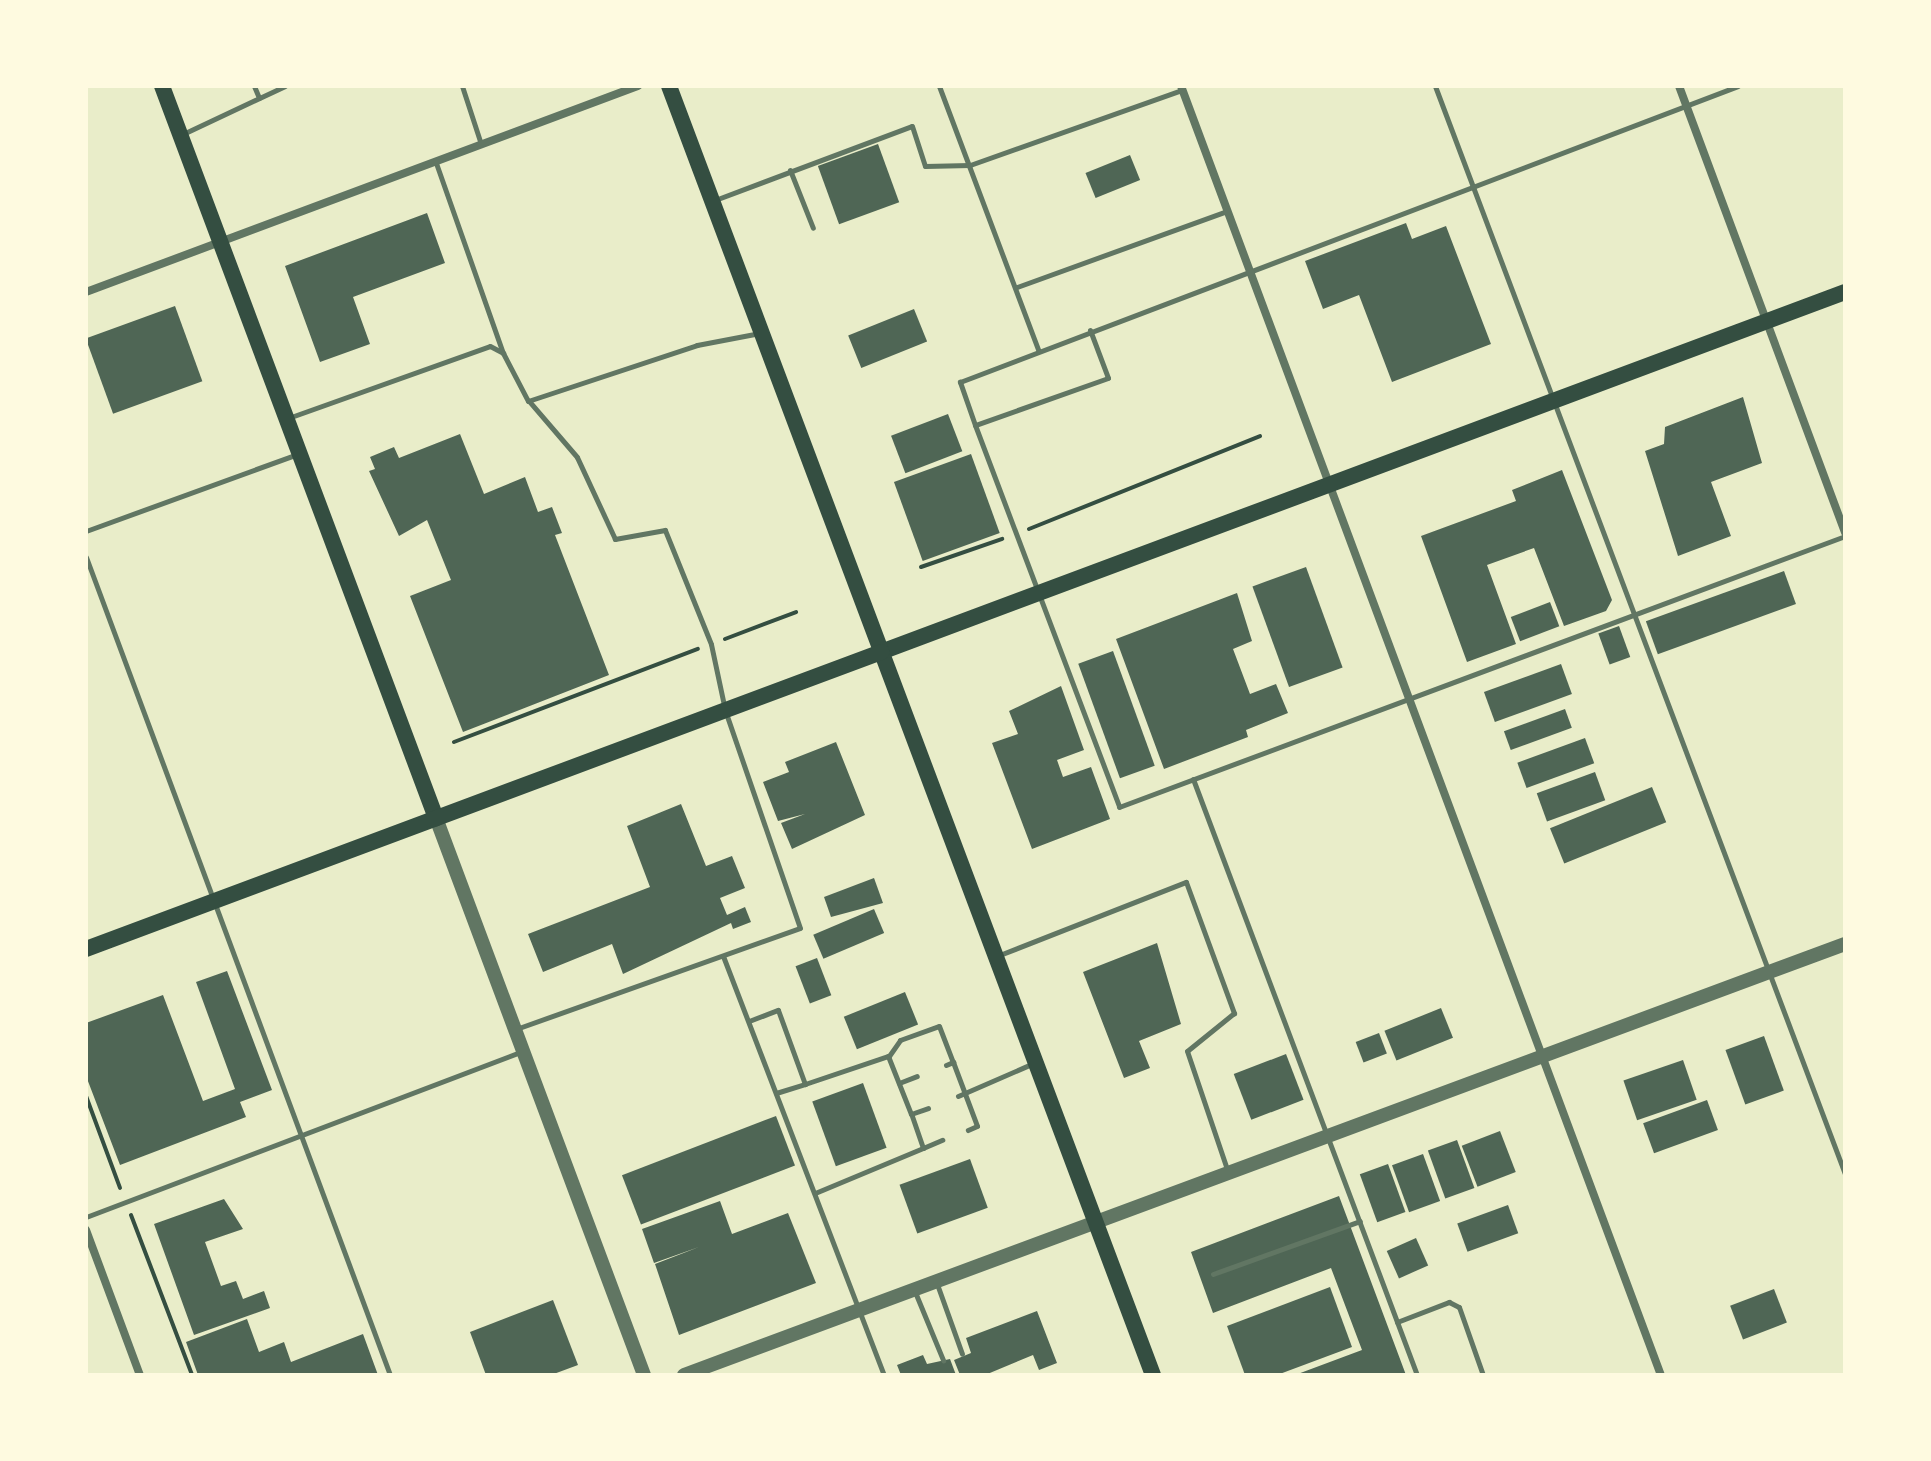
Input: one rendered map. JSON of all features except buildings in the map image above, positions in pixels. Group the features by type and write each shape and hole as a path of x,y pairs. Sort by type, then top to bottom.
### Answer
{"main road":[{"path":"162,86 436,818"},
{"path":"669,86 1153,1375"},
{"path":"86,949 1845,292"}],"street":[{"path":"86,292 638,86"},
{"path":"1679,86 1845,534"},
{"path":"1182,88 1661,1375"},
{"path":"436,818 644,1375"},
{"path":"684,1375 859,1314 1095,1222 1845,944"},
{"path":"86,1230 140,1375"}],"lane":[{"path":"254,86 259,98"},
{"path":"180,135 285,86"},
{"path":"462,86 481,144"},
{"path":"939,86 1017,287 1038,350"},
{"path":"1435,86 1845,1174"},
{"path":"1738,86 960,382 1014,535 1119,807 1845,534"},
{"path":"712,201 912,126 925,166 970,165 1182,88"},
{"path":"435,162 503,353 529,401 577,457 615,539 665,530 711,644 725,710 800,928 515,1029"},
{"path":"790,170 813,228"},
{"path":"1017,287 1228,211"},
{"path":"975,425 1108,378 1090,330"},
{"path":"529,401 697,345 761,333"},
{"path":"287,419 490,346 503,353"},
{"path":"86,531 300,453"},
{"path":"86,557 390,1375"},
{"path":"1193,779 1417,1375"},
{"path":"995,957 1186,882 1234,1013 1187,1051 1228,1173"},
{"path":"723,956 884,1375"},
{"path":"749,1021 778,1010 805,1084"},
{"path":"776,1093 888,1056 900,1040 939,1026 953,1062 961,1095 977,1126 968,1130"},
{"path":"86,1217 523,1051"},
{"path":"888,1056 923,1148"},
{"path":"946,1065 953,1062"},
{"path":"961,1095 1035,1063"},
{"path":"899,1083 917,1076"},
{"path":"911,1114 928,1108"},
{"path":"815,1193 942,1140"},
{"path":"1213,1274 1360,1221"},
{"path":"936,1283 962,1354"},
{"path":"914,1291 943,1360"},
{"path":"1397,1322 1449,1302 1459,1307 1483,1375"}],"path":[{"path":"921,567 1014,535 1260,436"},
{"path":"454,742 796,612"},
{"path":"86,1096 192,1375"}]}
